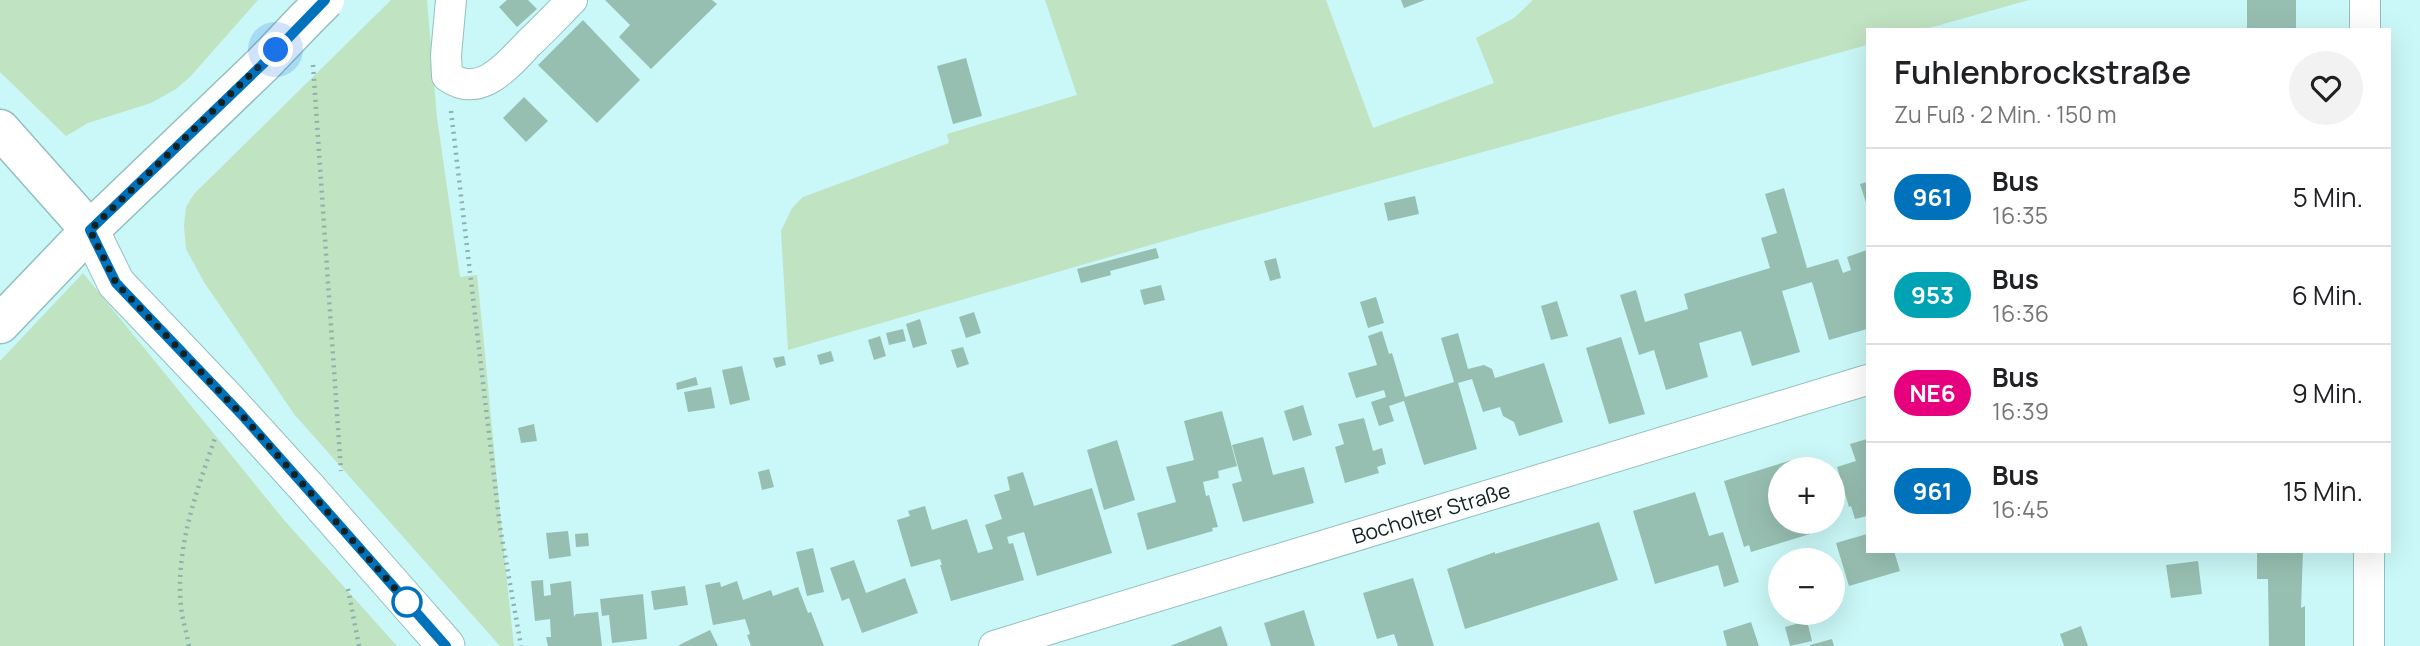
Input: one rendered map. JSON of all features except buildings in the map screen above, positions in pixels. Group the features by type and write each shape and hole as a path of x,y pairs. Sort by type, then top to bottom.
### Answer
{"main road":[{"path":"0,324 90,230 262,65 325,0"},
{"path":"0,129 90,230"}],"street":[{"path":"452,0 446,55 447,76 456,82 473,84 502,71 572,0"},
{"path":"2365,0 2365,28"},
{"path":"90,230 116,283 228,401 435,633"},
{"name":"Bocholter Straße","path":"994,646 1866,380"},
{"path":"2369,553 2369,646"}],"path":[{"path":"313,56 342,473"},
{"path":"447,76 500,527 521,646"},
{"path":"189,646 182,612 182,569 187,528 228,401"},
{"path":"348,582 359,646"}],"green space":[{"path":"0,0 258,0 190,77 176,89 151,103 88,123 66,136 0,72"},
{"path":"391,0 427,0 437,118 460,277 477,275 514,646 500,646 294,414 204,282 186,249 186,207 194,194"},
{"path":"1045,0 1326,0 1373,128 1494,83 1476,38 1514,18 1533,0 2029,0 1929,28 1866,28 1866,45 1199,231 788,350 781,231 792,208 803,197 949,143 947,134 1077,95"},
{"path":"83,273 284,520 397,646 0,646 0,361"}],"bus line":[{"name":"961","path":"325,0 262,65 90,230 116,283 241,414 446,646"}],"route":[{"path":"276,50 90,230 116,283 241,414 407,602"}]}
